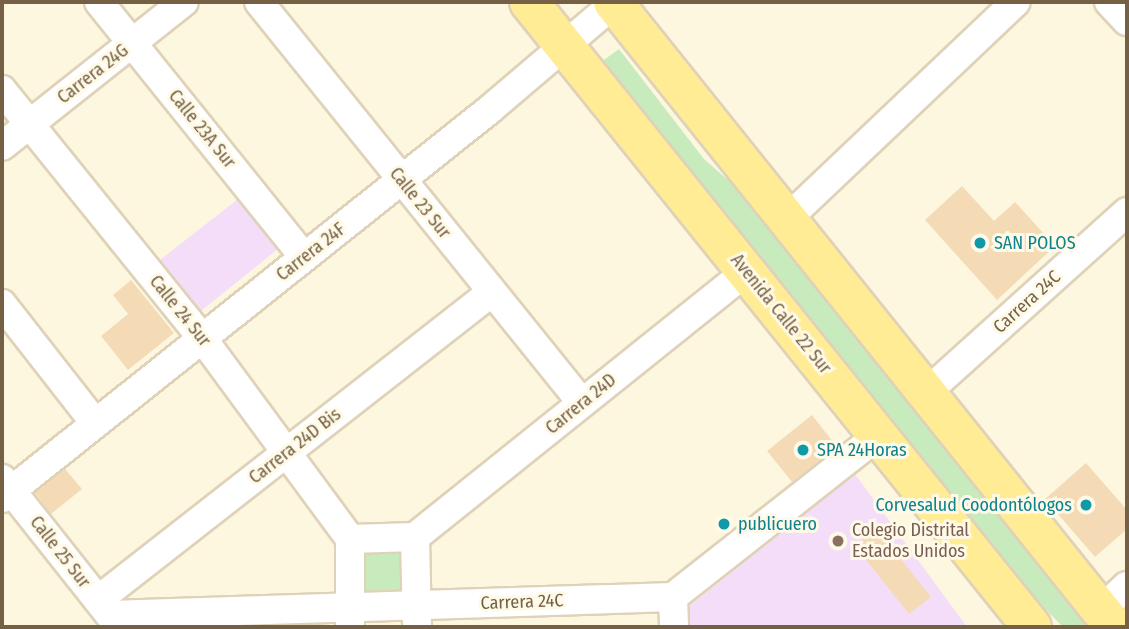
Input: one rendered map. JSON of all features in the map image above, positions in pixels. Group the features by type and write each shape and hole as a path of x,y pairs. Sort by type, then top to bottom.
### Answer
{"main road":[{"name":"Avenida Calle 22 Sur","path":"529,2 1032,627"},
{"path":"615,2 927,392 1114,608"}],"street":[{"name":"Calle 23A Sur","path":"99,2 304,257"},
{"name":"Carrera 24G","path":"2,146 184,2"},
{"name":"Calle 23 Sur","path":"259,2 582,403"},
{"name":"Carrera 24F","path":"5,489 95,423 401,181 566,48 615,2"},
{"path":"787,219 1016,2"},
{"path":"1109,2 1127,21"},
{"name":"Calle 24 Sur","path":"2,90 202,338 289,452 350,539"},
{"name":"Carrera 24C","path":"927,392 1127,212"},
{"name":"Carrera 24D","path":"415,537 747,271"},
{"name":"Carrera 24D Bis","path":"106,614 289,452 492,292"},
{"path":"2,304 95,423"},
{"path":"674,627 673,597 879,435"},
{"name":"Calle 25 Sur","path":"5,489 106,614"},
{"path":"350,617 350,539 415,537 417,616"},
{"name":"Carrera 24C","path":"106,614 417,616 673,597"}],"shaded area":[{"path":"238,199 278,249 201,311 160,260"},
{"name":"Colegio Distrital Estados Unidos","path":"855,474 967,627 688,627 687,608"}],"green space":[{"path":"619,49 704,159 744,194 1091,627 1063,627 1017,580 601,62"},
{"path":"402,550 403,592 365,592 364,551"}],"building":[{"name":"SAN POLOS","path":"962,186 994,221 1015,202 1055,246 997,300 925,220"},
{"path":"131,280 174,333 128,370 101,336 128,314 113,295"},
{"name":"SPA 24Horas","path":"812,415 837,447 792,482 767,451"},
{"name":"Corvesalud Coodontólogos","path":"1086,463 1127,510 1127,529 1095,557 1045,499"},
{"path":"65,469 82,489 51,514 35,493"},
{"path":"877,529 931,597 909,614 855,546"}],"place":[{"name":"SAN POLOS","path":"980,243"},
{"name":"SPA 24Horas","path":"803,450"},
{"name":"Corvesalud Coodontólogos","path":"1086,505"},
{"name":"publicuero","path":"724,524"},
{"name":"Colegio Distrital Estados Unidos","path":"838,541"}]}
